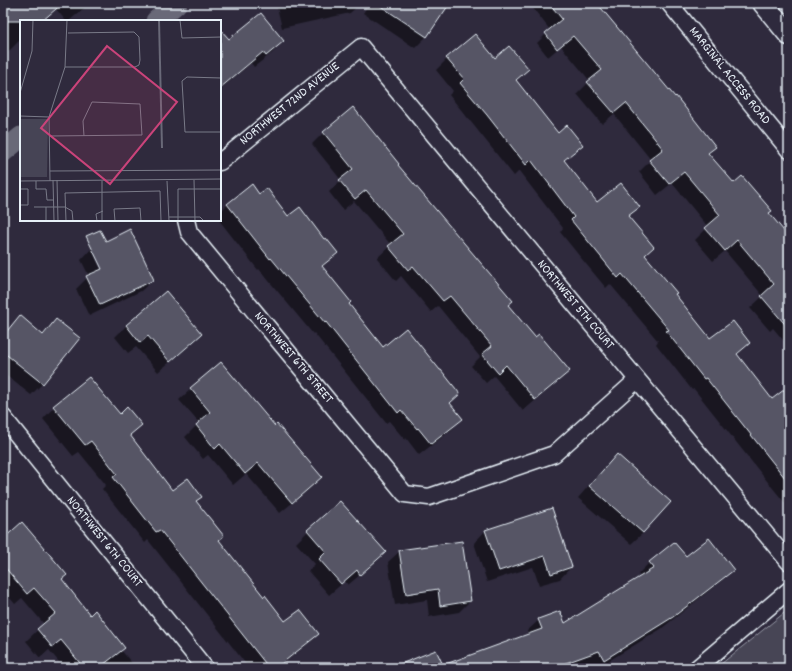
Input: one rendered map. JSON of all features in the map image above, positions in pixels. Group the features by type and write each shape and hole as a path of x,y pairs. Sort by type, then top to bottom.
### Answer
{"street":[{"name":"MARGINAL ACCESS ROAD","path":"669,3 789,150"},
{"path":"764,3 789,35"},
{"name":"NORTHWEST 72ND AVENUE","path":"221,161 361,46"},
{"name":"NORTHWEST 5TH COURT","path":"361,46 789,562"},
{"name":"NORTHWEST 6TH STREET","path":"186,221 189,232 405,494 429,497 554,454 637,380"},
{"name":"NORTHWEST 6TH COURT","path":"3,417 205,668"},
{"path":"697,668 789,590"}],"shaded area":[{"path":"789,609 789,668 716,668"}],"building":[{"path":"3,3 63,3 43,20 3,21"},
{"path":"376,3 450,3 427,37"},
{"path":"549,3 597,3 675,97 676,96 716,147 708,153 734,183 742,176 772,211 769,213 789,237 789,329 761,296 774,284 737,240 725,251 705,228 720,215 684,172 669,184 649,160 663,149 626,103 614,113 587,82 602,70 573,36 557,49 545,33 562,19"},
{"path":"261,13 284,41 266,56 263,52 221,87 221,30 229,39"},
{"path":"475,34 495,58 509,46 529,69 516,80 558,133 567,125 583,145 564,160 597,202 621,183 640,207 628,216 654,247 645,255 677,293 675,294 710,338 733,321 750,343 737,354 772,399 789,386 789,483 706,378 704,379 666,331 669,330 622,274 618,278 571,220 574,217 531,160 526,165 460,83 464,79 446,58"},
{"path":"353,107 399,164 398,165 513,301 508,305 535,337 539,334 570,371 535,400 506,365 498,373 482,354 492,346 450,296 443,301 413,266 408,270 388,246 403,234 366,190 355,199 339,180 353,169 323,132"},
{"path":"252,184 259,194 267,188 288,216 300,207 324,239 326,238 338,253 322,266 351,302 349,304 383,347 406,328 460,394 450,403 463,419 431,444 401,410 398,413 326,322 325,323 271,258 270,259 227,204"},
{"path":"130,229 154,280 100,305 86,276 102,269 86,236 100,230 106,241"},
{"path":"166,291 202,334 170,362 148,336 140,343 126,325"},
{"path":"20,315 43,335 56,319 80,338 43,384 3,352 3,336"},
{"path":"221,362 275,426 277,424 322,477 292,503 258,463 245,474 220,444 215,449 196,425 210,412 190,388"},
{"path":"89,377 120,414 127,407 142,425 130,435 172,490 188,478 202,497 196,501 224,536 219,540 285,621 300,610 319,634 276,668 269,668 160,530 156,532 113,477 117,474 91,441 85,445 53,406"},
{"path":"617,454 671,502 643,533 589,486"},
{"path":"340,501 386,552 360,575 357,570 341,584 319,559 326,552 307,530"},
{"path":"552,508 572,567 551,574 545,556 499,571 485,530"},
{"path":"22,522 67,575 62,579 90,615 95,610 125,648 99,668 84,668 61,640 52,647 37,629 56,613 34,588 27,594 3,565 3,539"},
{"path":"709,538 734,570 673,617 604,660 599,651 552,668 393,668 436,650 443,665 542,629 538,619 560,611 565,623 654,568 649,562 674,542 686,556"},
{"path":"462,541 471,601 440,606 438,589 406,594 399,550"}],"waterway":[{"path":"157,20 177,3"},
{"path":"3,152 20,138"}]}
